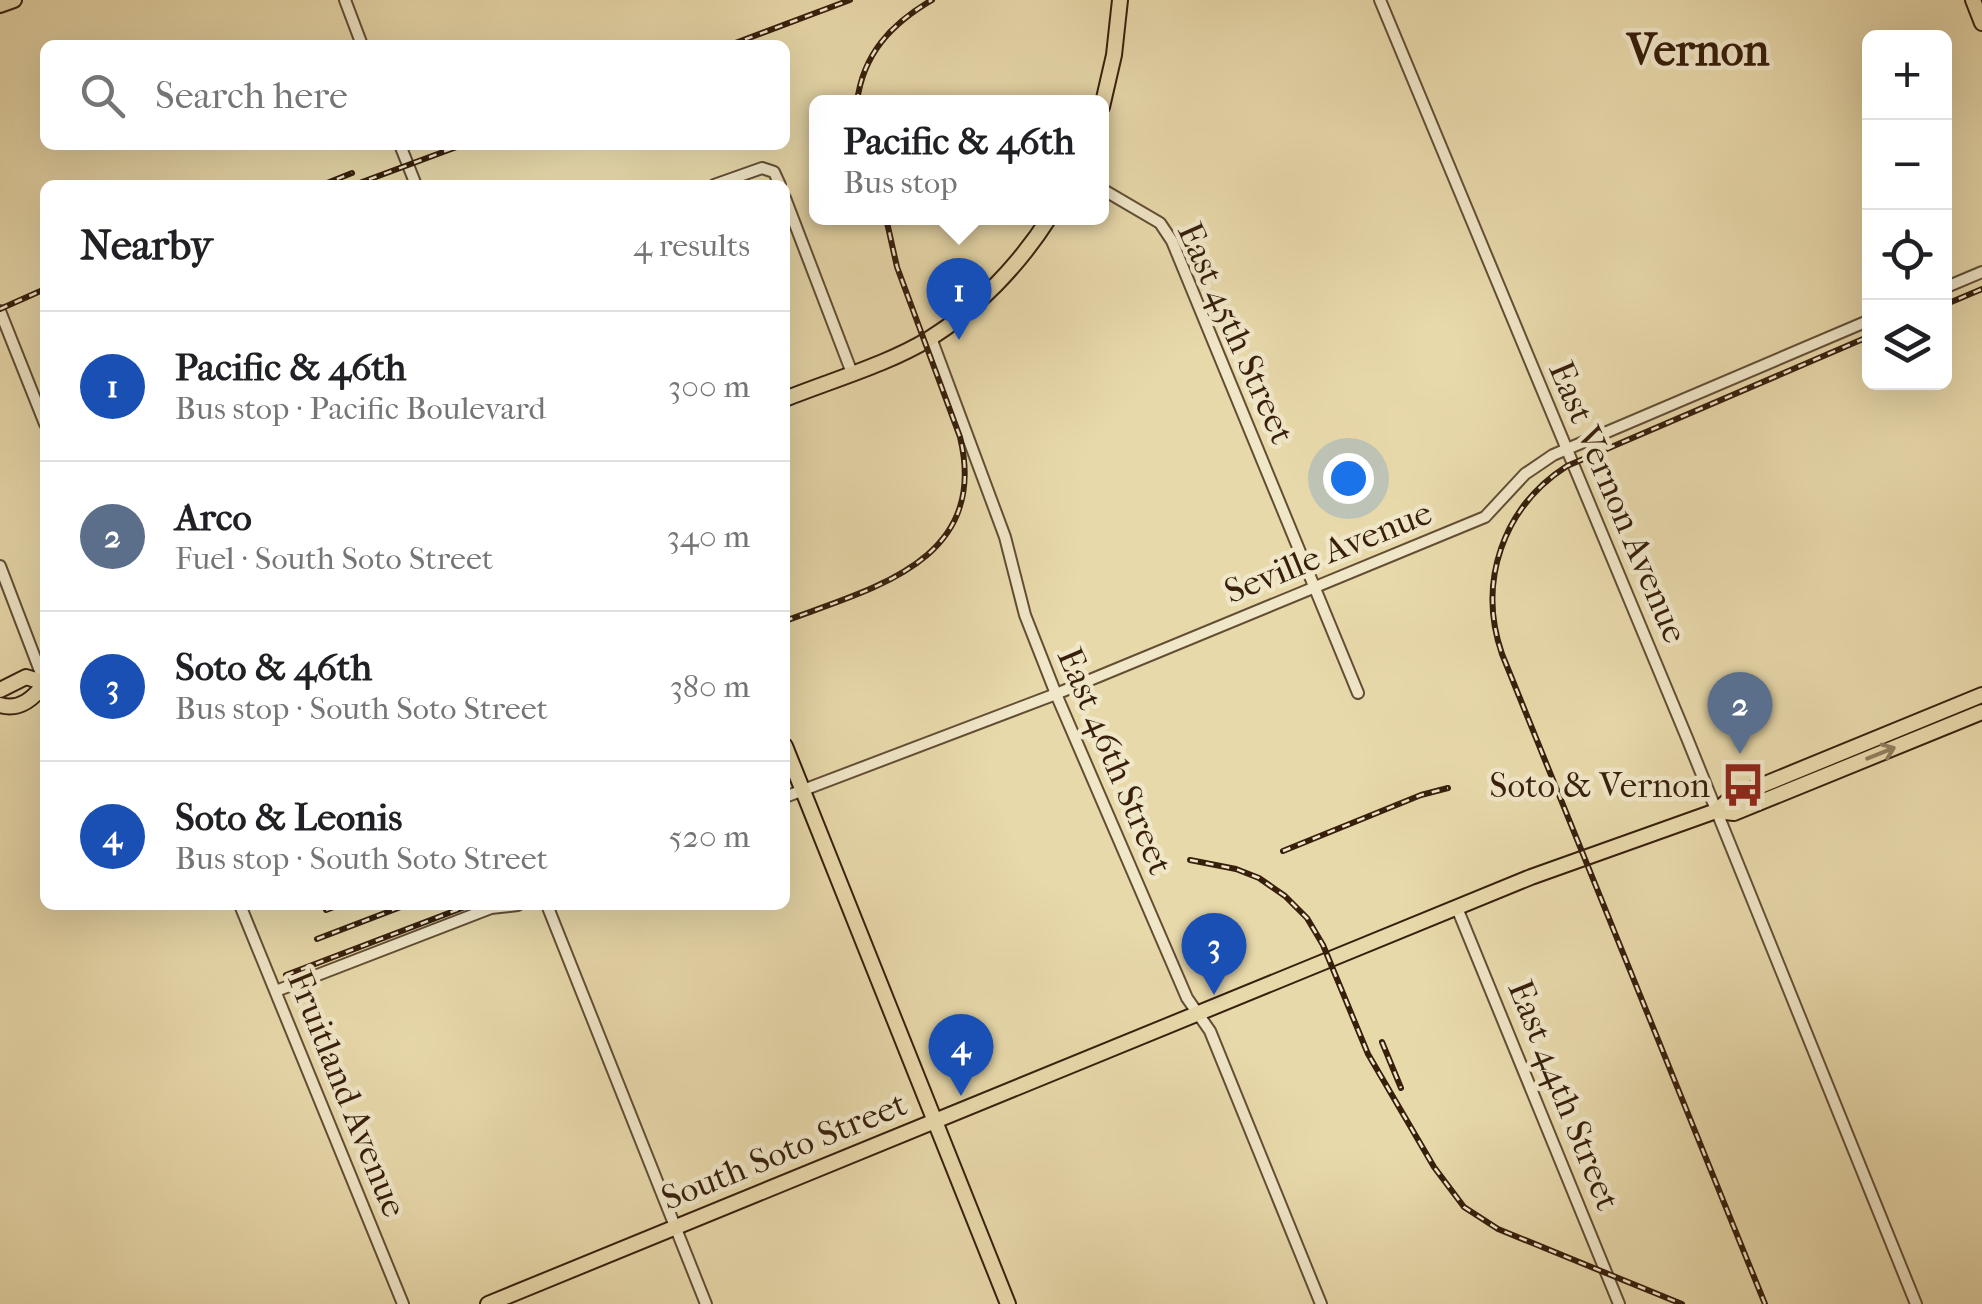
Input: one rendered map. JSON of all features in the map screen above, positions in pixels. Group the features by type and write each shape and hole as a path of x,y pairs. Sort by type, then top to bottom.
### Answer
{"main road":[{"path":"0,5 14,0"},
{"path":"1105,95 1114,56 1120,0"},
{"path":"1973,0 1982,23"},
{"path":"790,397 931,338 1010,271 1044,225"},
{"path":"0,690 26,678 40,682"},
{"path":"0,705 10,708 34,698 40,690"},
{"name":"South Soto Street","path":"488,1304 1532,877 1716,811 1731,798 1982,696"},
{"name":"South Soto Street","path":"1716,811 1734,813 1982,712"},
{"path":"1910,724 1915,740"},
{"path":"790,759 1008,1304"}],"street":[{"path":"345,0 360,40"},
{"name":"East Vernon Avenue","path":"1380,0 1916,1304"},
{"path":"402,150 414,180"},
{"path":"727,180 768,168 776,180"},
{"name":"East 45th Street","path":"1109,193 1160,223 1172,241 1358,693"},
{"path":"790,211 852,373"},
{"path":"1952,285 1982,272"},
{"path":"0,311 40,411"},
{"name":"Seville Avenue","path":"790,795 1056,694 1484,517 1534,467 1566,449 1862,323"},
{"name":"East 46th Street","path":"931,338 1006,537 1025,615 1056,694 1187,998 1210,1032 1321,1304"},
{"path":"0,345 12,341"},
{"path":"0,566 40,671"},
{"name":"East 44th Street","path":"1457,908 1619,1304"},
{"name":"Fruitland Avenue","path":"242,910 402,1304"},
{"path":"276,991 486,910"},
{"path":"549,910 706,1304"}],"railway":[{"path":"743,40 850,0"},
{"path":"858,95 865,69 881,42 904,19 932,0"},
{"path":"368,180 448,150"},
{"path":"334,180 352,173"},
{"path":"790,619 854,596 917,563 941,541 958,513 965,479 960,437 897,267 888,225"},
{"path":"1952,302 1982,289"},
{"path":"0,309 40,291"},
{"path":"1765,1304 1502,654 1495,627 1495,574 1501,548 1526,503 1567,466 1862,339"},
{"path":"1283,851 1421,795 1448,788"},
{"path":"1190,860 1259,878 1307,918 1323,945 1368,1054 1434,1167 1464,1207 1498,1229 1682,1304"},
{"path":"317,939 393,910"},
{"path":"286,975 457,910"},
{"path":"1382,1042 1401,1088"}],"place":[{"name":"Pacific & 46th","path":"959,340"},
{"name":"Arco","path":"1740,754"},
{"name":"Soto & Vernon","path":"1743,785"},
{"name":"Soto & 46th","path":"1214,995"},
{"name":"Soto & Leonis","path":"961,1096"}],"district":[{"name":"Vernon","path":"1698,50"}]}
